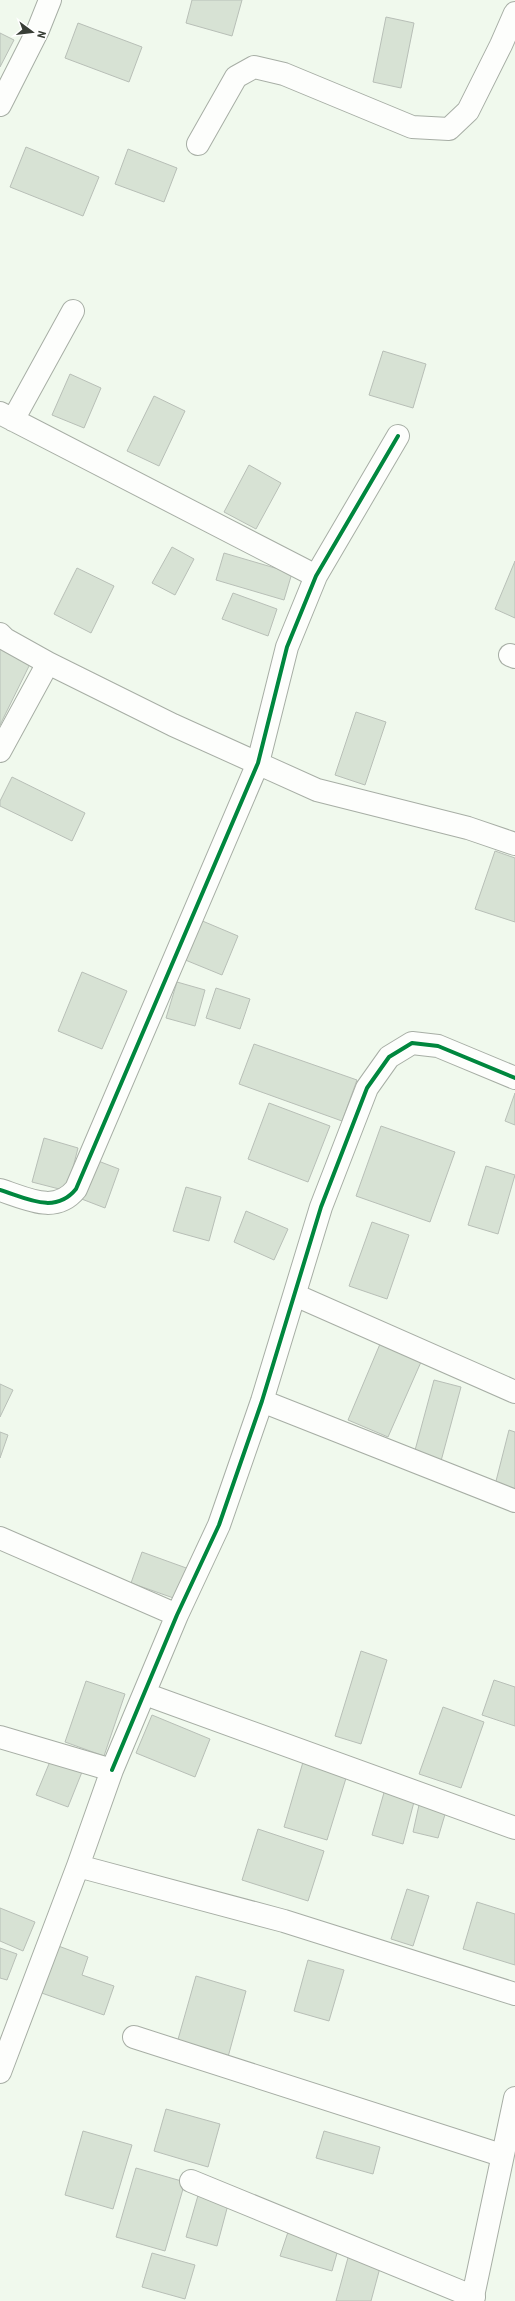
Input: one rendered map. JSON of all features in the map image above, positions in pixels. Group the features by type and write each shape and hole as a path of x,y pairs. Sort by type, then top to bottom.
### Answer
{"street":[{"path":"0,105 38,30 50,0"},
{"path":"198,144 236,77 254,67 284,74 412,127 449,129 468,111 502,45 515,13"},
{"path":"73,312 7,417 316,576"},
{"path":"0,1190 43,1204 68,1198 76,1189 258,763 287,647 316,576 398,436"},
{"path":"0,634 5,639 48,663 173,725 317,790 468,828 515,844"},
{"path":"0,751 48,663"},
{"path":"0,2072 78,1866 112,1770 145,1694 176,1615 219,1525 262,1401 321,1207 367,1088 389,1056 412,1044 438,1046 515,1078"},
{"path":"295,1295 515,1392"},
{"path":"262,1401 515,1501"},
{"path":"0,1538 176,1615"},
{"path":"145,1694 515,1828"},
{"path":"0,1737 112,1770"},
{"path":"78,1866 284,1921 515,1994"},
{"path":"134,2037 501,2155"},
{"path":"192,2181 473,2299 501,2155 515,2098"}],"building":[{"path":"192,0 242,0 232,36 186,23"},
{"path":"386,17 414,23 401,88 373,82"},
{"path":"78,23 142,47 129,82 65,58"},
{"path":"0,33 14,40 0,67"},
{"path":"26,147 99,177 83,216 10,187"},
{"path":"128,149 177,168 164,202 115,184"},
{"path":"383,351 426,364 413,408 369,395"},
{"path":"70,374 101,388 84,428 52,415"},
{"path":"154,396 185,411 159,466 127,451"},
{"path":"249,465 281,483 256,529 224,512"},
{"path":"172,547 194,559 175,595 152,583"},
{"path":"224,553 292,573 284,600 216,580"},
{"path":"515,561 515,618 495,609"},
{"path":"77,568 114,586 91,633 54,614"},
{"path":"233,593 277,609 268,636 222,619"},
{"path":"0,649 30,664 0,725"},
{"path":"356,712 386,722 365,785 335,775"},
{"path":"12,777 85,813 72,841 0,806 0,801"},
{"path":"495,851 515,858 515,922 475,909"},
{"path":"193,917 238,936 222,975 178,957"},
{"path":"82,972 127,991 102,1049 58,1031"},
{"path":"177,982 205,990 195,1026 166,1018"},
{"path":"216,988 250,999 240,1029 206,1018"},
{"path":"254,1044 357,1080 342,1121 239,1084"},
{"path":"515,1093 515,1125 505,1121"},
{"path":"269,1103 330,1126 308,1182 248,1159"},
{"path":"381,1126 455,1152 430,1222 356,1196"},
{"path":"44,1138 78,1148 67,1191 32,1182"},
{"path":"93,1159 119,1169 105,1208 79,1198"},
{"path":"486,1166 515,1175 498,1234 468,1225"},
{"path":"186,1187 221,1197 209,1241 173,1231"},
{"path":"246,1211 288,1229 274,1260 234,1242"},
{"path":"372,1222 409,1235 387,1299 349,1286"},
{"path":"380,1344 421,1362 388,1437 348,1420"},
{"path":"434,1380 461,1387 441,1461 414,1454"},
{"path":"0,1384 13,1390 0,1417"},
{"path":"509,1430 515,1432 515,1494 494,1489"},
{"path":"0,1432 8,1435 0,1458"},
{"path":"142,1552 189,1569 179,1600 131,1583"},
{"path":"361,1651 387,1660 361,1744 335,1736"},
{"path":"494,1680 515,1687 515,1726 482,1715"},
{"path":"86,1681 125,1694 104,1756 65,1742"},
{"path":"443,1707 484,1722 461,1788 419,1774"},
{"path":"152,1715 210,1739 195,1777 136,1753"},
{"path":"51,1759 82,1772 68,1807 36,1795"},
{"path":"303,1762 347,1775 327,1840 284,1827"},
{"path":"385,1789 415,1798 403,1844 372,1835"},
{"path":"419,1805 446,1811 438,1838 413,1832"},
{"path":"258,1829 324,1851 308,1901 242,1880"},
{"path":"407,1889 429,1896 413,1946 391,1939"},
{"path":"477,1902 515,1914 515,1965 463,1949"},
{"path":"0,1908 35,1922 23,1951 0,1941"},
{"path":"53,1944 88,1957 82,1975 114,1986 104,2015 36,1991"},
{"path":"0,1948 17,1954 7,1980 0,1978"},
{"path":"308,1960 344,1970 329,2021 294,2011"},
{"path":"196,1976 246,1991 228,2057 177,2043"},
{"path":"166,2109 220,2124 208,2167 154,2151"},
{"path":"83,2131 132,2145 113,2209 65,2195"},
{"path":"324,2131 380,2147 373,2174 316,2158"},
{"path":"136,2168 185,2182 165,2251 116,2237"},
{"path":"199,2192 229,2201 217,2246 186,2237"},
{"path":"288,2232 339,2246 332,2271 280,2256"},
{"path":"152,2253 195,2265 185,2299 142,2287"},
{"path":"349,2254 381,2264 371,2301 336,2301"}],"cycle path":[{"path":"0,1190 30,1200 50,1203 68,1197 76,1189 258,763 287,647 316,576 398,436"},
{"path":"112,1770 177,1615 219,1525 262,1401 321,1207 367,1088 389,1057 412,1043 438,1046 515,1078"}]}
